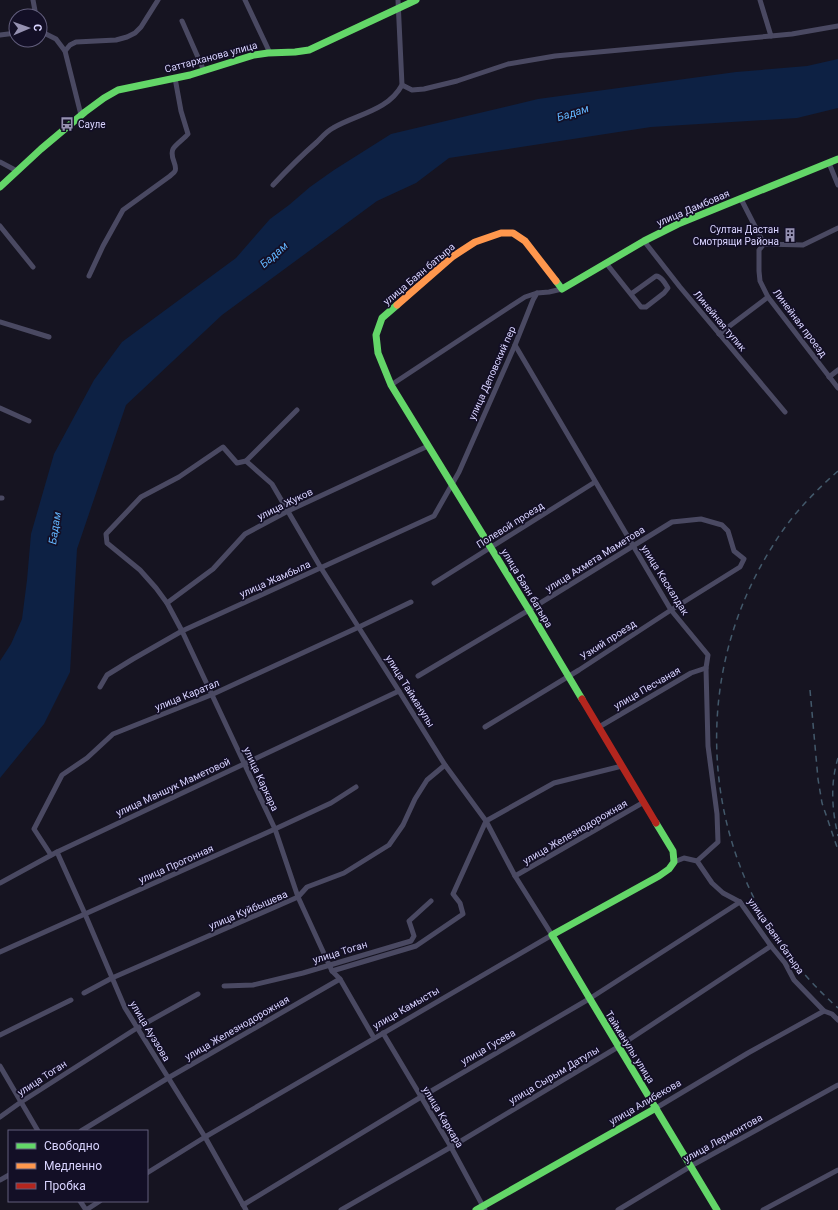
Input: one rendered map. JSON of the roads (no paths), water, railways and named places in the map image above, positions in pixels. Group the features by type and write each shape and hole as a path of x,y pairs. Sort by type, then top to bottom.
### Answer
{"street":[{"path":"65,51 70,45 76,42 127,38 141,27 158,0"},
{"path":"245,0 270,53"},
{"name":"Саттарханова улица","path":"0,187 17,170 81,115 118,90 204,71 234,60 270,53 291,53 309,50 369,22 398,4 416,0"},
{"path":"760,0 771,36"},
{"path":"273,185 298,158 332,128 371,111 390,101 396,95 402,86 398,4"},
{"path":"182,21 204,71"},
{"path":"402,86 412,90 424,89 456,81 508,64 555,56 792,34 838,26"},
{"path":"48,35 56,39 65,51 81,115"},
{"path":"89,276 103,246 123,210 175,171 176,168 172,159 173,148 185,139 188,134 181,111 175,78"},
{"name":"улица Дамбовая","path":"562,289 644,241 678,224 838,159"},
{"path":"0,162 17,170"},
{"path":"829,163 838,185"},
{"path":"741,199 764,244 803,245 838,228"},
{"path":"0,226 33,267"},
{"name":"улица Баян батыра","path":"562,289 525,241 513,233 501,233 475,242 452,257 382,318 376,335 378,353 391,385 529,610 644,802 673,851 674,862"},
{"name":"Линейная тупик","path":"644,241 680,287 785,412"},
{"name":"Линейная проезд","path":"764,244 759,250 759,271 760,281 768,298 838,388"},
{"path":"606,263 630,294 641,307 646,307 668,288 663,280 656,276 630,294"},
{"path":"391,385 524,297 537,293 562,289"},
{"name":"улица Деповский пер","path":"452,484 459,472 537,293"},
{"path":"719,334 768,298"},
{"path":"0,322 49,337"},
{"name":"улица Каскалдак","path":"515,345 671,610 708,655 706,668 708,746 717,814 718,842 697,861"},
{"path":"830,377 838,370"},
{"path":"0,408 29,421"},
{"path":"246,461 298,410"},
{"name":"улица Жуков","path":"167,603 213,569 245,534 288,511 428,446"},
{"name":"улица Тайманулы","path":"107,543 106,534 141,497 179,477 223,448 237,462 246,461 272,484 321,568 445,766 486,821 515,876 552,935"},
{"name":"Полевой проезд","path":"434,583 595,482"},
{"name":"улица Жамбыла","path":"100,687 108,675 182,631 434,516 452,484"},
{"name":"улица Ахмета Маметова","path":"418,676 672,522 701,519 722,525 728,531 734,551 744,559 740,567"},
{"name":"улица Каркара","path":"107,543 140,570 167,603 182,631 275,829 298,897 329,965 332,971 340,979 374,1038"},
{"name":"Узкий проезд","path":"485,727 740,567"},
{"name":"улица Каратал","path":"51,855 34,829 62,775 87,758 113,734 211,695 411,602"},
{"name":"улица Песчаная","path":"599,727 691,673 706,668"},
{"name":"улица Маншук Маметовой","path":"0,883 57,852 399,691"},
{"name":"улица Куйбышева","path":"84,993 112,978 298,897 307,887 344,873 389,845 403,825 415,799 427,780 445,766"},
{"path":"332,971 416,946 463,914 460,903 453,894 486,821 554,783 622,766"},
{"name":"улица Прогонная","path":"0,952 275,829 331,803 356,787"},
{"name":"улица Железнодорожная","path":"515,876 644,802"},
{"name":"улица Ауэзова","path":"57,852 125,1008 246,1210"},
{"path":"674,862 684,858 697,861"},
{"name":"улица Баян батыра","path":"697,861 712,883 723,893 740,902 785,963 794,980 824,1012 832,1014 838,1020"},
{"name":"улица Камысты","path":"148,1172 374,1038 552,935 659,876 669,869 674,862"},
{"name":"улица Тоган","path":"224,986 254,984 303,973 411,941 414,936 409,921 432,901"},
{"name":"улица Гусева","path":"243,1205 421,1097 589,999 740,902"},
{"name":"Тайманулы улица","path":"552,935 589,999 717,1210"},
{"name":"улица Сырым Датулы","path":"341,1210 451,1147 618,1047 771,946"},
{"name":"улица Железнодорожная","path":"83,1130 168,1078 340,979"},
{"name":"улица Тоган","path":"0,1117 20,1102 138,1028 198,994"},
{"path":"0,1035 71,1000"},
{"name":"улица Алибекова","path":"476,1210 484,1208 748,1053 824,1012"},
{"name":"улица Каркара","path":"383,1033 451,1147 484,1208"},
{"path":"0,1066 37,1130"},
{"name":"улица Лермонтова","path":"618,1210 691,1166 838,1085"},
{"path":"763,1210 838,1170"},
{"path":"86,1210 98,1202"}],"water":[{"name":"Бадам","path":"838,59 838,108 797,118 651,127 449,158 416,183 377,201 222,315 126,405 77,549 70,672 44,724 0,778 0,661 11,644 22,619 31,534 54,454 94,380 122,342 236,258 270,219 310,187 391,134 538,99 736,72 807,66"}],"railway":[{"path":"838,471 811,497 786,526 772,547 742,605 724,665 717,727 720,790 734,850 759,908 793,961 838,1008"},
{"path":"810,690 818,779 822,803 838,850"},
{"path":"838,758 835,768 833,787 834,816 838,836"}],"place":[{"name":"Сауле","path":"67,124"},
{"name":"Султан Дастан Смотрящи Района","path":"790,235"}]}
